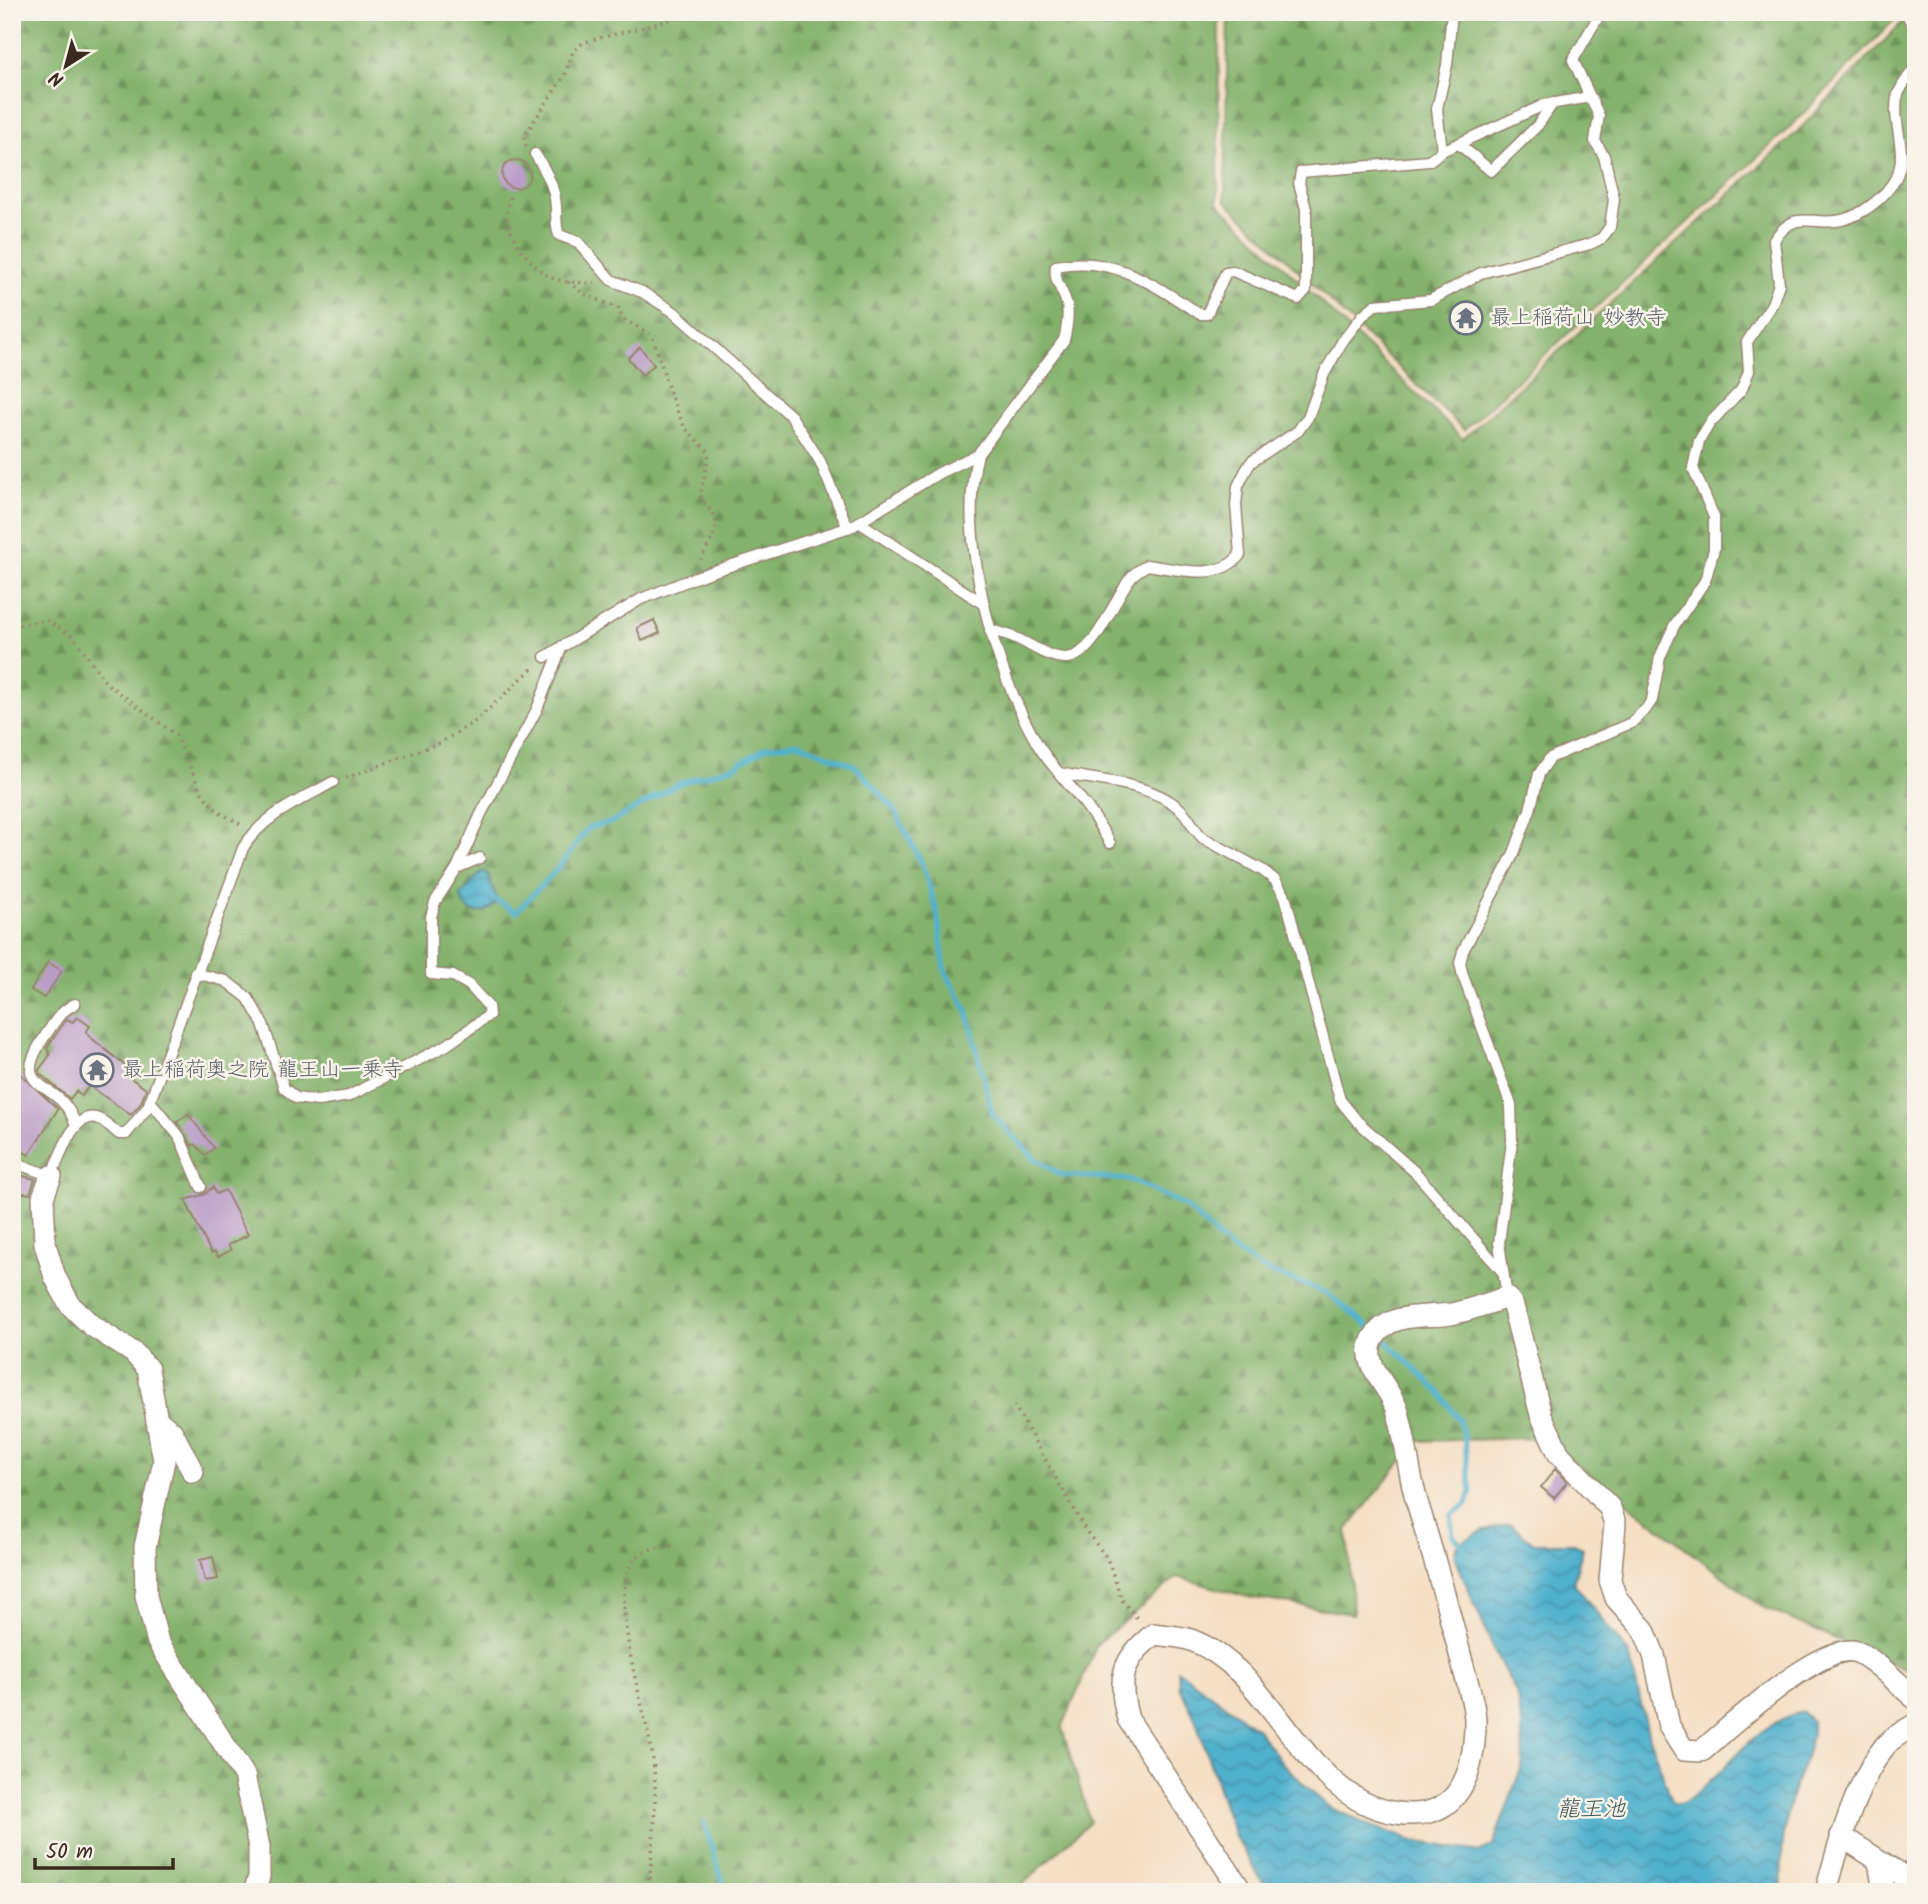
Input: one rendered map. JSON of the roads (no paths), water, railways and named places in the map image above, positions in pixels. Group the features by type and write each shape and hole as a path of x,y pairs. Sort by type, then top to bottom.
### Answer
{"street":[{"path":"51,1176 43,1196 45,1244 55,1277 77,1312 91,1325 134,1353 148,1369 164,1461 145,1547 146,1596 158,1642 244,1775 259,1847 259,1877 254,1892"},
{"path":"1242,1892 1128,1719 1123,1699 1123,1670 1138,1646 1154,1634 1191,1640 1219,1657 1251,1684 1334,1783 1369,1806 1398,1813 1425,1812 1449,1803 1467,1782 1473,1755 1475,1718 1451,1616 1412,1485 1396,1407 1371,1365 1372,1340 1383,1325 1399,1319 1452,1314 1507,1297 1513,1306 1541,1415 1559,1454 1610,1508 1615,1524 1610,1580 1616,1598 1644,1630 1654,1655 1668,1726 1684,1751 1702,1751 1772,1692 1841,1651 1857,1653 1916,1699"},
{"path":"157,1420 172,1432 193,1472"},
{"path":"1826,1892 1841,1836 1886,1745 1916,1724"},
{"path":"1841,1836 1916,1884"},
{"path":"1879,1861 1884,1892"}],"lane":[{"path":"1442,151 1437,109 1447,65 1452,12"},
{"path":"990,631 1009,632 1051,655 1068,658 1077,655 1100,631 1133,575 1147,565 1209,572 1231,565 1240,555 1236,505 1238,486 1245,472 1251,462 1298,431 1308,417 1330,363 1363,315 1375,305 1431,300 1481,273 1590,244 1602,238 1610,227 1614,199 1604,156 1595,141 1599,116 1573,60 1601,12"},
{"path":"1906,12 1916,32"},
{"path":"1507,1297 1499,1243 1512,1141 1511,1105 1463,976 1460,963 1463,951 1514,853 1530,810 1539,774 1550,758 1631,723 1651,700 1660,657 1674,626 1705,581 1714,549 1714,517 1693,468 1699,442 1710,423 1742,389 1749,371 1747,342 1772,304 1779,284 1774,240 1783,228 1796,219 1837,221 1863,212 1888,191 1901,169 1897,97 1916,65"},
{"path":"1110,843 1028,725 990,631 982,603 974,530 972,474 978,454 1064,340 1068,323 1067,304 1054,275 1056,266 1074,262 1104,264 1134,273 1200,314 1207,314 1226,272 1233,271 1298,299 1306,290 1306,209 1299,183 1301,172 1429,161 1442,151 1553,103 1590,97"},
{"path":"1458,144 1491,171 1538,125 1553,103"},
{"path":"535,155 549,176 556,206 555,224 559,235 578,242 611,280 642,292 674,312 791,416 820,461 848,528"},
{"path":"545,657 641,599 702,575 848,528 939,473 978,454"},
{"path":"859,522 982,603"},
{"path":"195,974 226,981 248,999 263,1024 284,1088 296,1098 318,1101 349,1096 447,1045 489,1015 488,1006 469,985 453,976 431,974 431,917 435,902 457,868 481,814 537,709 562,646"},
{"path":"1059,773 1164,798 1182,810 1193,830 1203,838 1275,880 1285,896 1340,1100 1357,1121 1416,1173 1503,1272"},
{"path":"12,1170 21,1165 51,1176 75,1124 89,1117 98,1118 119,1134 126,1134 150,1101 243,848 253,831 333,782"},
{"path":"457,868 480,858"},
{"path":"75,1004 60,1014 29,1061 29,1071 40,1085 69,1105 75,1124"},
{"path":"150,1101 180,1136 201,1187"}],"water":[{"path":"482,871 487,873 498,902 485,912 472,912 463,904 461,895"},
{"name":"龍王池","path":"1510,1524 1534,1543 1571,1543 1583,1548 1573,1582 1629,1654 1649,1737 1673,1803 1681,1804 1697,1793 1768,1727 1803,1712 1812,1721 1808,1749 1786,1817 1782,1892 1269,1892 1234,1835 1195,1718 1179,1686 1178,1670 1257,1729 1282,1763 1327,1806 1363,1823 1413,1841 1480,1852 1493,1845 1523,1763 1522,1727 1516,1692 1496,1655 1454,1555 1457,1545 1484,1530"}],"waterway":[{"path":"492,898 516,912 560,866 588,828 612,822 680,783 735,766 767,747 798,743 855,766 893,807 922,864 937,911 945,971 967,1010 993,1116 1037,1160 1062,1175 1131,1180 1185,1206 1227,1246 1263,1269 1325,1292 1375,1331"},
{"path":"1382,1337 1441,1394 1459,1420 1471,1491 1467,1504 1451,1515 1453,1536 1464,1547"},
{"path":"704,1822 726,1892"}],"place":[{"name":"最上稲荷山 妙教寺","path":"1466,318"},
{"name":"最上稲荷奥之院 龍王山一乗寺","path":"97,1070"}]}
